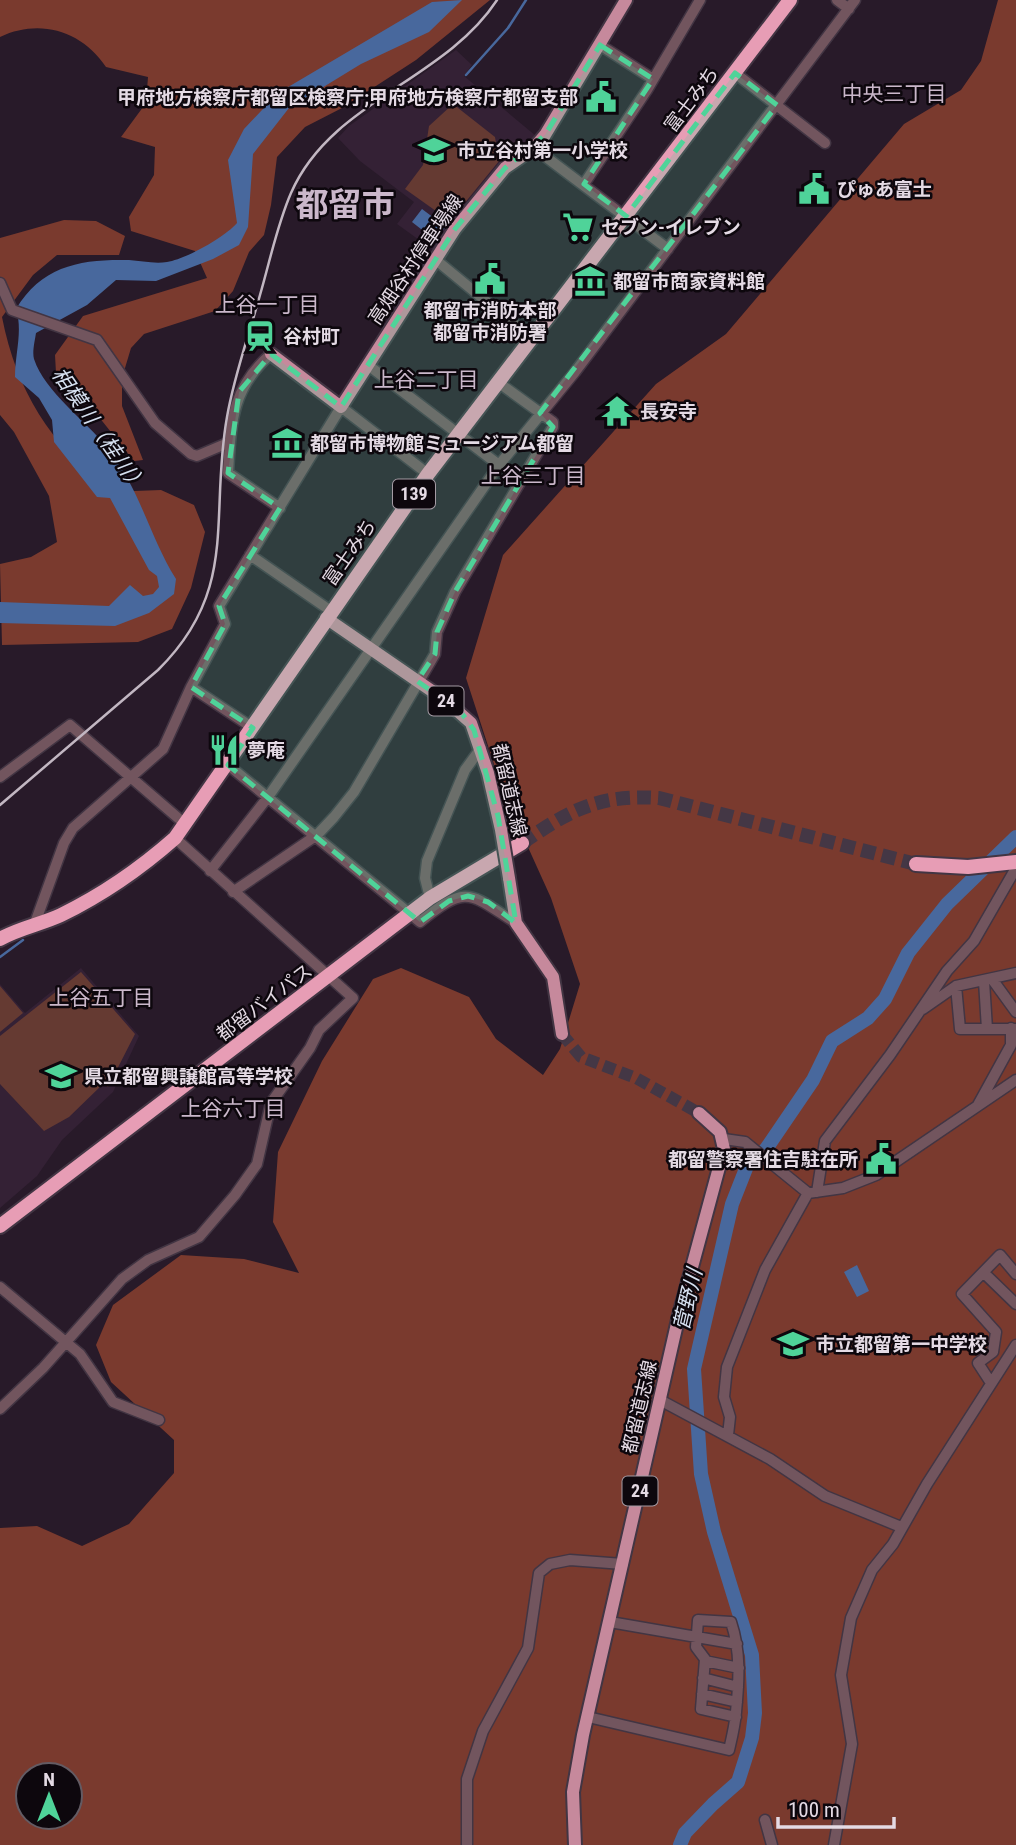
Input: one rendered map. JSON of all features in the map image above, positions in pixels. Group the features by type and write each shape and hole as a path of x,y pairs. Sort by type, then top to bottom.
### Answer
{"highway":[{"name":"富士みち","path":"0,939 61,915 103,891 151,859 175,838 228,765 328,615 458,433 499,383 790,0"},
{"name":"都留バイパス","path":"0,1226 331,976 408,914 522,843"},
{"path":"916,864 978,866 1016,862"}],"main road":[{"name":"高畑谷村停車場線","path":"341,407 454,229 498,175 534,148 559,113 626,0"},
{"path":"271,354 341,407"},
{"name":"都留道志線","path":"328,615 466,717 481,748 501,830 516,923 553,977 562,1034"},
{"path":"699,1113 724,1139"},
{"name":"都留道志線","path":"575,1845 573,1792 588,1717 679,1315 724,1149 724,1139"}],"street":[{"path":"584,184 653,79 700,0"},
{"path":"210,872 268,797 499,465 575,372 852,4 837,0"},
{"path":"600,45 653,79"},
{"path":"735,73 825,143"},
{"path":"534,148 668,248"},
{"path":"436,260 532,339"},
{"path":"0,283 10,307 16,312 97,340 155,423 191,454 197,457 230,442"},
{"path":"271,354 258,365 239,391 230,442 228,473 280,508"},
{"path":"368,365 499,465"},
{"path":"233,892 317,835 354,792 435,654 437,632 455,592 553,427 553,422 499,383"},
{"path":"35,923 64,843 73,828 130,775 163,749 191,687 225,624 219,606 341,407 428,474"},
{"path":"250,555 328,615"},
{"path":"191,687 253,728"},
{"path":"0,777 70,725 185,824"},
{"path":"430,898 425,878 427,861 465,770 481,748"},
{"path":"228,765 317,835 420,922 449,901 468,896 488,902 516,923"},
{"path":"0,1409 66,1342 122,1279 148,1260 199,1237 257,1164 271,1103 310,1048 318,1030 353,998 175,838"},
{"path":"724,1433 731,1425 723,1387 734,1345 765,1270 818,1192 825,1141 923,1009 947,971 981,932 1016,867"},
{"path":"923,1009 956,986 1016,973"},
{"path":"988,980 1016,1012"},
{"path":"987,1029 988,980"},
{"path":"956,986 960,1029 1015,1029 1011,1045 978,1105"},
{"path":"724,1139 745,1142 818,1192 860,1183 876,1175 1016,1080"},
{"path":"991,1383 978,1363 993,1352 996,1332 962,1294 1000,1255 1016,1273"},
{"path":"984,1273 1016,1304"},
{"path":"0,1287 80,1354 113,1402 159,1420"},
{"path":"834,1845 852,1744 842,1694 842,1657 846,1636 864,1585 1016,1345"},
{"path":"660,1400 792,1472 825,1496 901,1527"},
{"path":"467,1845 467,1779 483,1731 528,1648 539,1573 550,1564 570,1560 623,1564"},
{"path":"588,1717 729,1750 736,1717 739,1668 737,1644 730,1622 698,1620 696,1647 705,1661 701,1709 736,1717"},
{"path":"610,1622 737,1644"},
{"path":"705,1661 739,1668"},
{"path":"703,1678 738,1687"},
{"path":"702,1694 737,1702"},
{"path":"765,1821 772,1845"}],"highlighted area":[{"path":"600,45 653,79 584,184 626,216 735,73 777,105 540,413 553,427 455,592 437,632 435,654 417,681 460,711 474,730 498,816 516,923 488,902 468,896 449,901 420,922 228,765 253,728 191,687 225,624 219,606 280,508 228,473 239,392 271,354 341,407 455,229 505,168 545,135"}],"shaded area":[{"path":"0,0 490,0 416,60 342,108 305,127 277,157 264,235 249,252 233,291 215,311 144,334 131,348 122,378 122,406 143,460 134,461 91,407 56,373 55,355 83,316 207,278 195,251 131,231 129,217 154,175 155,147 121,137 146,103 148,77 106,67 85,44 59,31 30,29 0,37"},
{"path":"998,0 1016,0 1016,1845 0,1845 0,1528 37,1526 82,1546 129,1524 174,1473 174,1440 111,1382 96,1345 113,1305 181,1255 244,1259 299,1273 273,1222 278,1152 322,1061 373,979 401,968 469,997 496,1039 543,1075 560,1049 580,984 551,898 503,792 466,678 503,555 656,384 726,334 904,124 961,90 981,61"},
{"name":"市立谷村第一小学校","path":"456,50 472,65 464,76 536,136 501,163 433,250 397,224 414,202 360,161 338,138 349,126"},
{"path":"453,104 495,137 499,161 450,221 405,189 423,165 429,126"},
{"path":"64,220 96,221 125,236 119,255 57,255 33,275 2,317 8,344 27,392 39,414 69,454 108,492 161,490 194,505 205,532 191,588 172,629 138,642 2,645 0,564 31,557 57,542 49,496 14,432 0,415 0,238"},
{"name":"県立都留興譲館高等学校","path":"81,968 139,1036 113,1092 62,1140 37,1176 0,1208 0,984 25,1013"},
{"name":"県立都留興譲館高等学校","path":"81,972 135,1034 108,1087 103,1084 69,1117 44,1131 0,1084 0,1036"},
{"path":"0,986 23,1013 0,1032"}],"water":[{"path":"462,0 429,32 361,64 289,108 253,154 248,227 239,245 213,259 156,281 116,280 87,305 36,333 33,356 39,371 56,394 98,436 118,462 176,579 174,594 149,613 115,626 0,623 0,602 109,606 130,585 143,596 153,594 159,587 157,576 149,570 110,498 97,497 54,442 52,420 39,398 15,377 19,334 16,309 26,294 51,274 79,263 112,260 167,262 194,252 224,235 237,223 228,160 244,129 278,93 432,2"},
{"path":"422,209 446,227 435,240 412,222"},
{"path":"857,1265 869,1291 857,1297 844,1272"}],"waterway":[{"path":"466,75 508,28 526,0"},
{"path":"412,284 418,275"},
{"path":"383,330 407,292"},
{"name":"菅野川","path":"680,1845 685,1833 738,1782 752,1738 755,1713 752,1655 714,1532 701,1474 694,1369 732,1204 747,1166 766,1149 813,1080 832,1041 868,1018 885,999 908,953 947,904 1016,837"},
{"path":"0,957 23,940"}],"tunnel":[{"path":"522,843 555,821 586,807 619,799 659,798 916,864"},
{"path":"562,1034 581,1057 636,1078 699,1113"}],"railway":[{"path":"0,805 158,670 184,640 201,610 211,581 216,551 222,453 234,386 282,218 291,193 309,162 333,135 360,113 448,51 475,28 497,0"}],"place":[{"name":"甲府地方検察庁都留区検察庁;甲府地方検察庁都留支部","path":"601,97"},
{"name":"市立谷村第一小学校","path":"434,150"},
{"name":"ぴゅあ富士","path":"814,189"},
{"name":"セブン-イレブン","path":"578,227"},
{"name":"都留市消防本部 都留市消防署","path":"490,279"},
{"name":"都留市商家資料館","path":"590,281"},
{"name":"谷村町","path":"260,336"},
{"name":"長安寺","path":"617,411"},
{"name":"都留市博物館ミュージアム都留","path":"287,443"},
{"name":"夢庵","path":"224,750"},
{"name":"県立都留興譲館高等学校","path":"61,1076"},
{"name":"都留警察署住吉駐在所","path":"881,1159"},
{"name":"市立都留第一中学校","path":"793,1344"}],"district":[{"name":"中央三丁目","path":"894,94"},
{"name":"都留市","path":"345,204"},
{"name":"上谷一丁目","path":"267,305"},
{"name":"上谷二丁目","path":"426,380"},
{"name":"上谷三丁目","path":"533,476"},
{"name":"上谷五丁目","path":"101,998"},
{"name":"上谷六丁目","path":"233,1109"}],"water label":[{"name":"相模川（桂川）","path":"99,430"}]}
